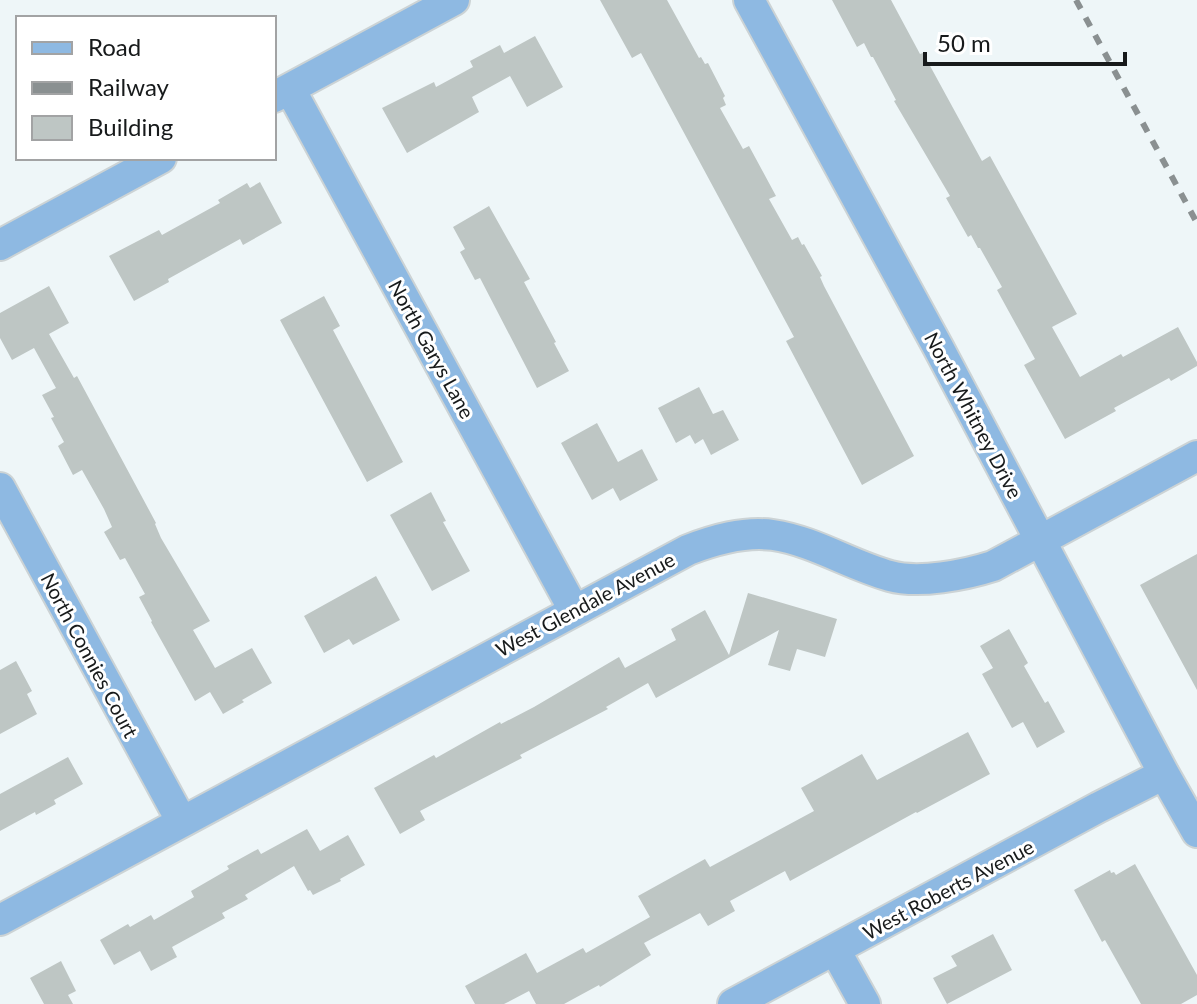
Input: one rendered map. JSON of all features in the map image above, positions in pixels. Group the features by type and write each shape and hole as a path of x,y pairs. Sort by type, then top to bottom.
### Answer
{"street":[{"path":"282,93 454,0"},
{"name":"North Whitney Drive","path":"749,0 1197,832"},
{"name":"North Garys Lane","path":"282,93 574,610"},
{"path":"0,245 157,160"},
{"name":"West Glendale Avenue","path":"0,920 688,550 714,540 769,534 798,540 892,576 967,575 993,566 1197,456"},
{"name":"North Connies Court","path":"0,488 182,822"},
{"name":"West Roberts Avenue","path":"733,1004 1164,774"},
{"path":"835,950 865,1004"}],"building":[{"path":"600,0 667,0 699,58 708,63 725,96 726,105 720,108 743,149 749,146 776,196 769,199 792,240 798,237 804,244 822,276 824,286 914,456 862,485 786,341 794,337 641,53 632,58"},
{"path":"832,0 891,0 982,161 990,156 1077,314 1052,327 1080,377 1178,327 1197,366 1114,408 1116,411 1065,439 1024,365 1035,359 997,290 1002,287 946,198 950,196 894,101 873,57 864,43 857,47"},
{"path":"535,36 563,87 527,107 510,76 472,97 479,112 407,153 382,108 434,82 436,87 473,67 470,61 500,45 504,53"},
{"path":"260,182 282,223 243,245 240,239 134,301 109,256 159,230 162,235 220,203 218,200 247,183 250,188"},
{"path":"489,206 530,279 524,282 569,371 537,388 480,278 475,280 460,252 465,249 453,227"},
{"path":"49,286 69,323 49,334 74,378 77,376 156,523 161,538 210,621 193,630 215,668 252,648 272,683 223,714 210,692 195,701 139,597 145,594 125,558 120,560 104,532 112,527 104,509 82,470 73,475 58,446 64,442 42,395 56,388 34,348 12,360 0,338 0,313"},
{"path":"324,296 340,326 333,330 403,462 367,482 280,320"},
{"path":"699,387 713,414 723,410 739,440 711,455 703,439 695,444 690,435 676,443 658,408"},
{"path":"597,423 618,462 642,449 658,480 620,501 613,488 592,500 561,443"},
{"path":"431,492 446,521 443,522 470,571 432,591 390,515"},
{"path":"1197,554 1197,690 1140,585"},
{"path":"376,576 400,620 353,645 349,639 324,653 304,616"},
{"path":"748,593 837,619 825,657 797,649 790,671 768,665 779,630 656,698 648,683 606,707 608,709 520,755 522,758 420,811 425,820 400,834 374,788 534,707 619,657 625,668 676,640 671,629 705,610 729,655"},
{"path":"1009,629 1028,663 1024,666 1065,732 1037,748 1023,722 1012,728 982,674 993,668 980,646"},
{"path":"16,661 32,691 27,694 37,714 0,734 0,670"},
{"path":"968,732 990,774 790,881 785,871 730,901 735,911 708,926 700,913 644,943 651,955 600,987 564,1004 536,1004 529,991 504,1004 475,1004 465,986 526,953 537,973 583,948 586,953 650,917 638,896 705,859 710,867 814,811 801,788 862,754 877,780"},
{"path":"68,757 83,784 54,800 56,804 0,831 0,794"},
{"path":"307,829 320,851 348,835 365,865 313,895 294,866 245,895 248,899 222,913 225,918 172,947 177,957 151,971 140,951 114,965 100,940 151,915 154,920 194,897 191,891 229,869 227,866 258,849 261,854"},
{"path":"1135,864 1197,975 1197,995 1181,1004 1141,1004 1074,890 1110,870 1116,875"},
{"path":"993,934 1012,970 947,1004 933,978 957,966 951,956"},
{"path":"61,961 76,991 68,995 73,1004 44,1004 30,978"}],"railway":[{"path":"1076,0 1197,223"}]}
